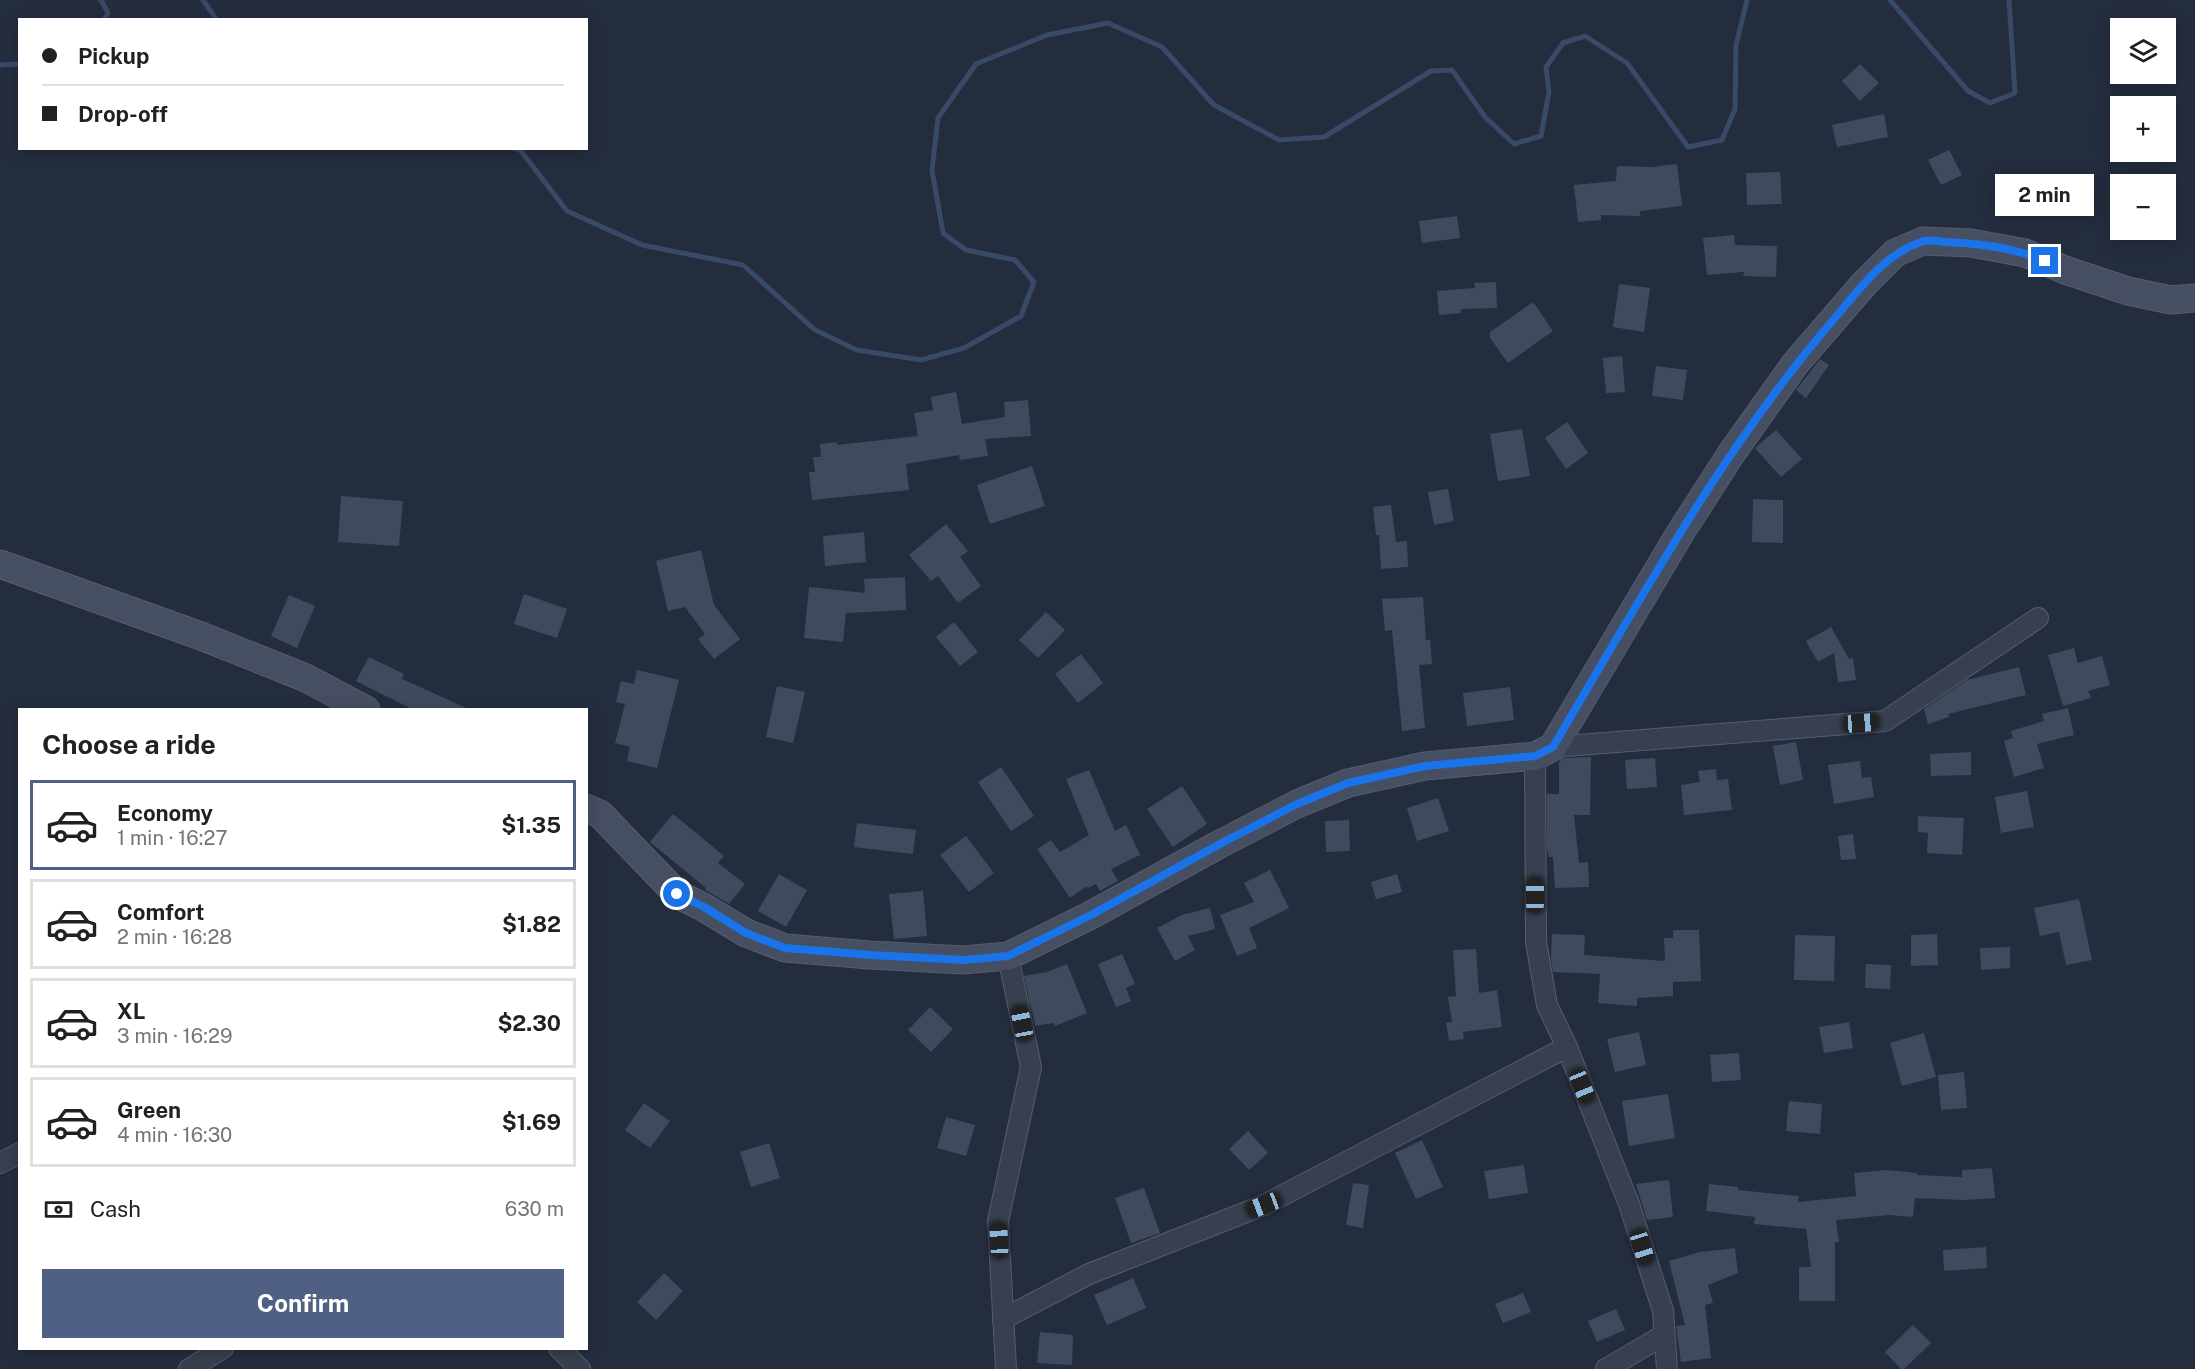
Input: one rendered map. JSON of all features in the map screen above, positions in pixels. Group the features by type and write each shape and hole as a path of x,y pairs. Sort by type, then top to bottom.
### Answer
{"street":[{"path":"1667,1369 1663,1311 1629,1204 1567,1047 1547,1005 1536,942 1544,752 1731,454 1795,364 1864,284 1895,254 1923,241 1971,243 2025,253 2065,270 2128,291 2170,300 2195,298"},
{"path":"0,564 201,636 306,678 362,708"},
{"path":"588,809 600,814 677,894 704,907 746,933 785,948 963,960 1008,956 1091,915 1297,804 1348,783 1425,766 1544,752 1885,721 2038,618"},
{"path":"1006,1369 998,1221 1030,1067 1008,956"},
{"path":"1003,1319 1089,1274 1264,1205 1567,1047"},
{"path":"0,1163 18,1154"},
{"path":"1606,1369 1664,1335"},
{"path":"189,1369 220,1350"},
{"path":"561,1350 580,1369"}],"building":[{"path":"1860,64 1879,83 1860,101 1842,81"},
{"path":"1884,114 1888,137 1837,147 1832,125"},
{"path":"1949,150 1962,175 1941,185 1928,160"},
{"path":"1677,164 1682,206 1640,211 1640,216 1601,215 1601,220 1578,222 1574,185 1616,181 1617,166 1652,167"},
{"path":"1780,172 1782,204 1747,205 1746,173"},
{"path":"1457,216 1460,238 1422,243 1419,221"},
{"path":"1734,235 1735,245 1777,246 1776,277 1743,276 1744,272 1707,275 1703,238"},
{"path":"1496,282 1497,308 1461,309 1461,313 1439,315 1437,291 1475,288 1474,283"},
{"path":"1619,284 1650,288 1644,332 1613,327"},
{"path":"1533,302 1553,331 1508,363 1490,338 1490,332"},
{"path":"1622,356 1625,392 1606,393 1603,358"},
{"path":"1820,359 1829,365 1806,398 1796,390"},
{"path":"1656,366 1687,370 1683,400 1652,396"},
{"path":"956,392 962,424 1005,417 1004,402 1028,400 1031,436 985,439 988,456 960,460 959,455 906,464 909,490 812,500 809,472 815,472 813,457 821,457 820,444 837,442 837,445 918,436 914,413 933,410 931,397"},
{"path":"1567,422 1588,453 1566,469 1545,438"},
{"path":"1522,429 1530,476 1498,481 1490,434"},
{"path":"1776,430 1802,459 1781,477 1755,448"},
{"path":"1032,466 1045,506 990,524 977,485"},
{"path":"1448,489 1454,521 1434,525 1428,492"},
{"path":"341,496 403,501 399,546 338,542"},
{"path":"1753,499 1783,500 1783,543 1752,542"},
{"path":"1391,505 1396,542 1407,541 1408,567 1381,569 1379,535 1376,535 1373,507"},
{"path":"946,524 968,551 960,557 981,586 958,603 938,576 931,581 909,555"},
{"path":"864,532 866,562 825,566 823,536"},
{"path":"701,550 714,605 740,639 714,659 698,639 705,634 685,607 668,611 656,561"},
{"path":"905,577 906,610 846,613 843,642 804,638 809,587 865,593 864,579"},
{"path":"524,594 567,609 557,638 514,624"},
{"path":"289,595 315,606 297,648 271,636"},
{"path":"1423,597 1426,640 1430,640 1432,664 1419,665 1425,728 1402,731 1392,630 1385,631 1382,599"},
{"path":"1046,612 1065,630 1038,658 1019,640"},
{"path":"954,622 978,652 960,666 936,637"},
{"path":"1831,627 1849,659 1853,658 1856,680 1838,682 1834,653 1818,662 1806,641"},
{"path":"2074,648 2078,663 2102,656 2110,685 2088,691 2091,698 2063,706 2048,655"},
{"path":"1081,654 1103,683 1078,703 1055,674"},
{"path":"369,657 404,674 402,679 467,708 410,708 356,681"},
{"path":"2019,667 2026,695 1948,714 1949,717 1928,724 1924,709 1967,680"},
{"path":"637,670 679,680 657,768 627,761 630,747 615,743 625,704 616,702 621,681 634,684"},
{"path":"777,686 805,692 793,743 766,737"},
{"path":"1510,687 1514,720 1467,726 1463,693"},
{"path":"2068,708 2074,735 2037,744 2044,768 2014,777 2004,741 2013,738 2011,731 2044,721 2042,714"},
{"path":"1796,742 1803,780 1780,785 1773,746"},
{"path":"1971,752 1971,775 1931,776 1930,754"},
{"path":"1591,757 1590,815 1574,815 1579,863 1588,862 1589,887 1555,888 1553,857 1549,857 1547,848 1547,794 1559,794 1559,762 1563,758"},
{"path":"1655,758 1657,787 1627,789 1625,760"},
{"path":"1860,761 1862,778 1871,777 1874,797 1834,804 1828,765"},
{"path":"1001,767 1034,816 1011,831 978,782"},
{"path":"1716,769 1717,780 1728,779 1732,810 1684,815 1681,785 1700,782 1698,771"},
{"path":"1089,770 1115,831 1126,825 1140,855 1111,869 1118,881 1100,891 1096,884 1088,888 1087,886 1070,898 1037,849 1051,840 1060,852 1089,835 1066,779"},
{"path":"1182,786 1207,824 1173,847 1147,809"},
{"path":"2027,791 2034,827 2001,833 1995,797"},
{"path":"1438,798 1449,831 1417,841 1407,808"},
{"path":"673,814 724,856 718,863 745,884 729,904 705,890 706,888 650,842"},
{"path":"1918,816 1964,818 1962,855 1927,853 1928,833 1918,832"},
{"path":"1349,820 1350,851 1326,852 1325,821"},
{"path":"857,823 916,830 913,854 854,847"},
{"path":"1853,834 1856,859 1841,860 1838,836"},
{"path":"966,836 994,873 969,892 940,855"},
{"path":"1270,870 1289,908 1249,928 1257,948 1237,956 1220,915 1254,902 1244,883"},
{"path":"779,874 807,890 786,927 758,911"},
{"path":"1397,874 1402,892 1376,899 1371,882"},
{"path":"923,891 927,936 894,939 889,894"},
{"path":"2079,899 2092,960 2066,965 2059,932 2040,936 2034,908"},
{"path":"1210,908 1215,929 1188,936 1195,950 1175,961 1157,928 1182,915"},
{"path":"1673,930 1699,930 1701,981 1673,982 1673,996 1637,998 1637,1006 1598,1003 1600,974 1553,972 1552,934 1585,935 1584,955 1665,961 1664,938 1673,938"},
{"path":"1937,934 1938,965 1911,966 1911,935"},
{"path":"1795,935 1835,936 1834,981 1794,980"},
{"path":"2010,947 2010,968 1981,970 1980,948"},
{"path":"1476,949 1479,993 1497,990 1502,1027 1463,1032 1464,1039 1449,1041 1446,1023 1452,1022 1448,997 1456,996 1453,950"},
{"path":"1122,954 1135,984 1126,988 1131,1001 1116,1007 1098,964"},
{"path":"1067,964 1087,1013 1055,1026 1053,1023 1035,1026 1024,976 1047,972"},
{"path":"1866,964 1891,965 1890,989 1865,988"},
{"path":"930,1007 953,1029 931,1052 908,1030"},
{"path":"1849,1022 1853,1048 1824,1053 1819,1027"},
{"path":"1639,1032 1646,1065 1615,1072 1607,1039"},
{"path":"1924,1033 1936,1077 1902,1086 1890,1043"},
{"path":"1739,1053 1741,1080 1712,1082 1710,1055"},
{"path":"1964,1072 1967,1108 1941,1110 1938,1075"},
{"path":"1668,1094 1675,1138 1629,1146 1622,1101"},
{"path":"1789,1101 1822,1104 1820,1134 1786,1131"},
{"path":"644,1103 670,1121 650,1148 625,1130"},
{"path":"946,1117 975,1125 966,1156 937,1148"},
{"path":"1248,1131 1268,1153 1249,1170 1229,1149"},
{"path":"1422,1140 1443,1187 1416,1199 1395,1153"},
{"path":"769,1143 780,1178 751,1187 740,1152"},
{"path":"1524,1165 1528,1193 1489,1199 1484,1171"},
{"path":"1992,1168 1995,1198 1963,1200 1915,1198 1913,1217 1889,1215 1836,1220 1839,1242 1835,1242 1835,1301 1799,1301 1799,1267 1811,1267 1806,1229 1754,1224 1755,1217 1706,1211 1709,1184 1738,1187 1738,1190 1799,1196 1798,1202 1856,1196 1854,1173 1887,1170 1917,1173 1917,1175 1962,1177 1962,1170"},
{"path":"1669,1180 1673,1217 1647,1220 1636,1184"},
{"path":"1353,1183 1369,1185 1363,1228 1346,1225"},
{"path":"1144,1188 1160,1233 1131,1243 1115,1198"},
{"path":"1986,1247 1987,1268 1944,1271 1943,1250"},
{"path":"1735,1248 1738,1273 1708,1285 1713,1303 1705,1305 1711,1358 1681,1362 1676,1326 1685,1325 1669,1261 1700,1252"},
{"path":"664,1273 683,1291 656,1320 637,1302"},
{"path":"1133,1278 1146,1308 1107,1325 1094,1295"},
{"path":"1523,1293 1531,1312 1503,1323 1495,1304"},
{"path":"1616,1309 1625,1330 1597,1342 1588,1321"},
{"path":"1913,1325 1931,1343 1904,1369 1901,1369 1885,1352"},
{"path":"1040,1332 1073,1335 1072,1365 1037,1363"}],"waterway":[{"path":"101,0 108,13 105,18"},
{"path":"203,0 216,18"},
{"path":"518,150 567,211 642,245 743,265 815,330 857,350 921,360 964,348 1021,316 1034,282 1015,260 966,250 943,233 932,170 938,118 976,64 1047,35 1108,23 1162,47 1214,105 1279,140 1324,137 1431,71 1452,70 1485,117 1514,144 1541,136 1549,92 1546,67 1563,43 1585,36 1627,63 1688,147 1722,140 1735,109 1736,45 1747,0"},
{"path":"1890,0 1968,91 1990,103 2015,93 2009,0"},
{"path":"0,65 18,64"}],"route":[{"path":"677,894 704,907 746,933 785,948 963,960 1008,956 1091,915 1297,804 1348,783 1425,766 1535,756 1553,747 1679,535 1731,454 1795,364 1864,284 1895,254 1923,241 1971,243 2025,253 2045,261"}]}
